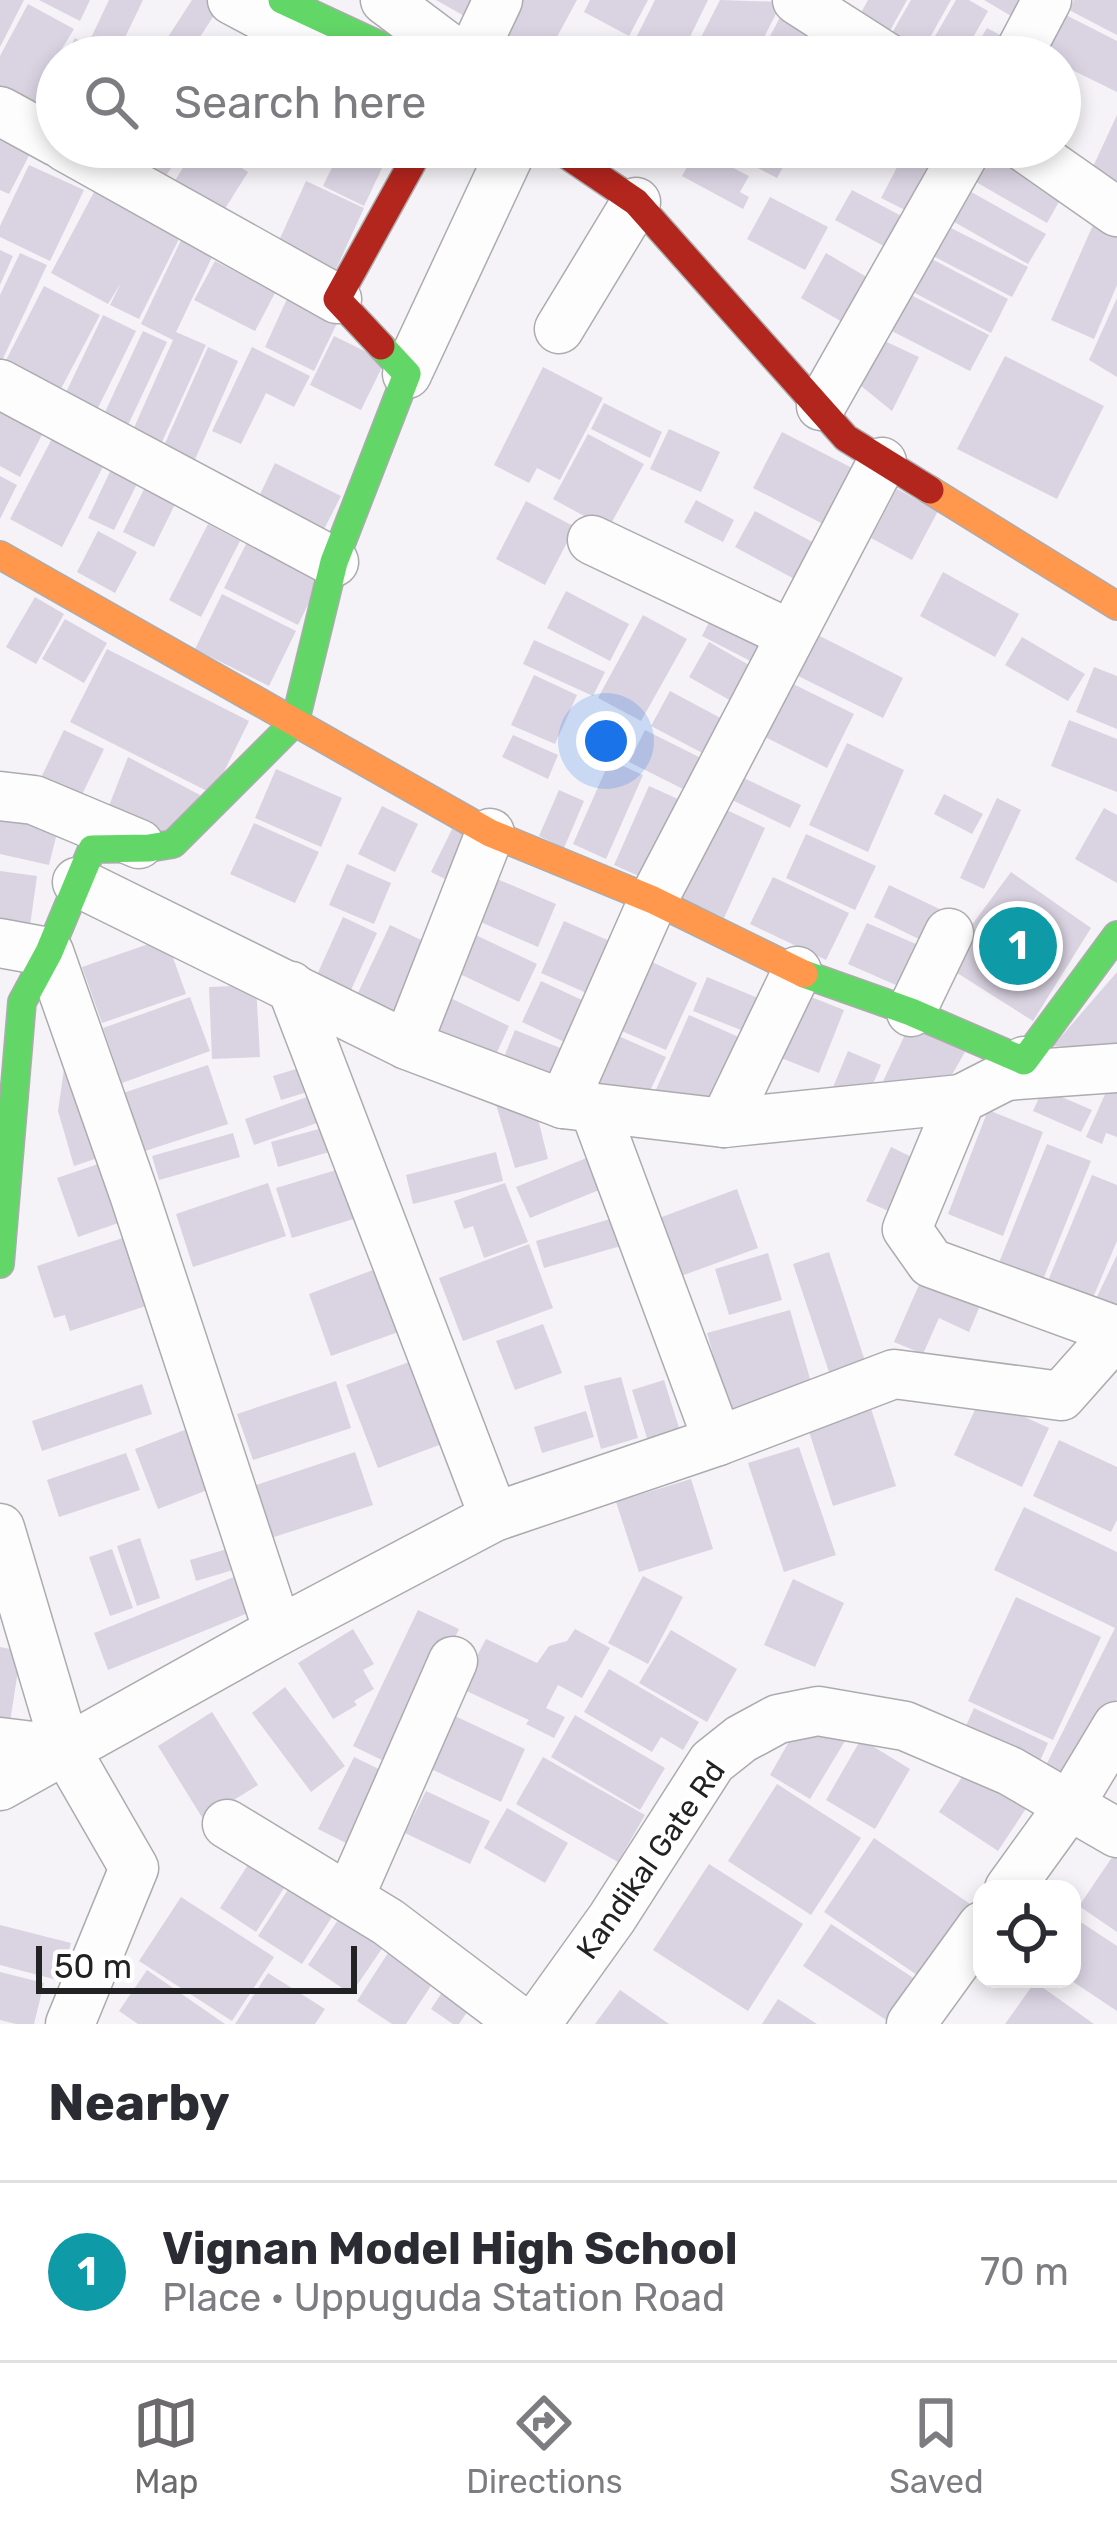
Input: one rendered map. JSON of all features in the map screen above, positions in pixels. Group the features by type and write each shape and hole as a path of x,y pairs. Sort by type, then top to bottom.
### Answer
{"street":[{"path":"232,0 298,36"},
{"path":"282,0 386,32"},
{"path":"481,36 498,0"},
{"path":"797,0 853,36"},
{"path":"1028,36 1047,0"},
{"path":"0,111 36,131"},
{"path":"103,168 337,299 407,374"},
{"path":"337,299 409,168"},
{"path":"0,1264 7,1097 22,1002 49,952 92,849 173,844 295,722 334,562 407,374 503,168"},
{"path":"586,168 636,202 846,438 1117,606"},
{"path":"821,406 956,168"},
{"path":"1054,168 1117,212"},
{"path":"559,329 636,202"},
{"path":"0,384 334,562"},
{"path":"718,1441 579,1106 652,900 882,462"},
{"path":"592,541 790,634"},
{"path":"0,554 490,832 652,900 797,971 911,1012 1015,1068 1117,1068"},
{"path":"0,796 34,800 148,848"},
{"path":"407,1045 490,832"},
{"path":"77,882 407,1045 579,1106 724,1123 961,1100 1015,1068 1117,935"},
{"path":"911,1012 949,933"},
{"path":"0,944 49,952"},
{"path":"49,952 278,1631"},
{"path":"724,1123 797,971"},
{"path":"291,986 494,1517"},
{"path":"0,1786 494,1517 718,1441 894,1374 1061,1396 1117,1332 931,1263 907,1228 961,1100"},
{"path":"0,1528 66,1750 134,1868 70,2024"},
{"path":"350,1898 452,1661"},
{"name":"Kandikal Gate Rd","path":"536,2024 612,1918 712,1762 778,1719 818,1711 905,1726 1010,1771 1117,1833"},
{"path":"1016,1880 1069,1806 1117,1726"},
{"path":"0,1742 66,1750"},
{"path":"227,1824 388,1922 523,2024"},
{"path":"911,2024 973,1938"}],"building":[{"path":"0,0 24,0 0,47"},
{"path":"39,0 90,0 80,21"},
{"path":"109,0 143,0 126,36 92,36"},
{"path":"192,0 211,0 220,6 201,36 169,36"},
{"path":"436,0 487,0 475,22"},
{"path":"506,0 577,0 557,36 488,33"},
{"path":"590,0 648,0 629,36 584,12"},
{"path":"655,0 708,0 690,36 637,36"},
{"path":"720,0 782,2 765,36 702,36"},
{"path":"868,0 907,0 887,36 857,20"},
{"path":"911,0 951,0 931,36 890,36"},
{"path":"956,0 969,0 988,11 974,36 935,36"},
{"path":"984,0 1036,0 1023,23"},
{"path":"1074,0 1117,0 1117,35 1069,10"},
{"path":"28,4 74,29 70,36 36,36 36,100 26,120 0,106 0,56"},
{"path":"786,6 841,36 770,36"},
{"path":"1062,13 1117,41 1117,92 1081,74 1081,36 1050,36"},
{"path":"1117,115 1117,183 1091,171"},
{"path":"0,128 34,146 9,194 0,190"},
{"path":"29,165 84,190 50,261 0,237 0,226"},
{"path":"130,168 171,168 158,187"},
{"path":"183,168 242,168 248,172 216,223 167,193"},
{"path":"332,168 382,168 364,206 323,186"},
{"path":"686,168 733,168 749,176 740,192 749,197 743,209 682,176"},
{"path":"758,168 782,168 777,178"},
{"path":"897,168 932,168 909,212 881,198"},
{"path":"984,168 1026,168 1065,191 1047,223 976,182"},
{"path":"306,181 364,208 331,280 273,254"},
{"path":"966,189 1046,234 1028,264 949,219"},
{"path":"852,190 911,221 895,252 835,220"},
{"path":"94,192 179,239 139,319 110,305 121,283 108,304 51,273"},
{"path":"770,197 828,227 805,270 747,239"},
{"path":"1093,225 1117,235 1117,285 1094,339 1051,320"},
{"path":"947,226 1028,267 1012,297 933,256"},
{"path":"182,238 214,253 176,332 206,345 157,453 129,439 173,340 141,324"},
{"path":"0,250 13,256 0,285"},
{"path":"20,253 47,265 0,365 0,295"},
{"path":"826,253 875,282 849,326 801,298"},
{"path":"928,257 1008,299 991,333 911,291"},
{"path":"215,261 275,293 255,331 194,300"},
{"path":"44,286 100,315 56,398 1,370"},
{"path":"905,292 989,335 970,371 886,328"},
{"path":"1117,298 1117,377 1089,360"},
{"path":"287,299 337,323 314,371 265,347"},
{"path":"103,315 136,331 91,422 59,407"},
{"path":"143,331 167,342 121,440 97,429"},
{"path":"334,336 385,361 361,410 310,385"},
{"path":"878,338 919,357 892,411 860,385"},
{"path":"208,347 238,361 193,464 162,450"},
{"path":"252,347 310,376 294,407 266,393 241,444 212,431"},
{"path":"1005,356 1104,406 1057,499 957,449"},
{"path":"543,367 603,398 560,480 537,468 529,483 494,465"},
{"path":"604,403 662,432 650,458 591,429"},
{"path":"0,405 45,429 20,477 0,466"},
{"path":"58,427 110,453 62,547 10,519"},
{"path":"669,429 720,452 701,492 650,469"},
{"path":"782,432 858,471 829,527 753,488"},
{"path":"588,434 644,464 608,529 553,499"},
{"path":"116,459 143,472 114,530 88,518"},
{"path":"275,463 341,496 319,539 254,507"},
{"path":"0,476 17,485 0,519"},
{"path":"148,481 179,496 154,547 123,532"},
{"path":"897,489 938,511 912,560 871,538"},
{"path":"696,500 734,520 723,542 684,522"},
{"path":"526,501 575,527 545,585 496,559"},
{"path":"755,511 818,545 798,581 735,547"},
{"path":"208,524 240,541 201,617 169,600"},
{"path":"98,531 137,552 115,593 77,572"},
{"path":"250,536 324,572 298,625 224,588"},
{"path":"943,572 1019,614 995,657 920,616"},
{"path":"566,591 629,624 610,661 547,628"},
{"path":"222,594 296,631 269,686 195,649"},
{"path":"35,597 64,614 36,664 6,647"},
{"path":"716,609 774,639 760,666 702,636"},
{"path":"643,615 687,639 641,721 598,698"},
{"path":"65,619 107,643 84,683 42,659"},
{"path":"804,628 903,678 883,718 784,669"},
{"path":"1022,637 1085,674 1068,701 1005,665"},
{"path":"534,640 605,672 593,696 523,664"},
{"path":"709,642 761,672 740,706 689,677"},
{"path":"107,649 249,721 213,794 70,722"},
{"path":"1094,667 1117,676 1117,729 1076,712"},
{"path":"534,675 577,695 555,744 511,725"},
{"path":"781,678 854,714 827,768 755,732"},
{"path":"670,691 728,722 710,757 651,726"},
{"path":"1069,720 1117,739 1117,792 1051,766"},
{"path":"64,730 104,749 76,807 36,788"},
{"path":"645,730 707,761 691,793 629,762"},
{"path":"513,735 558,755 548,779 502,757"},
{"path":"847,743 904,770 868,852 809,825"},
{"path":"128,757 200,795 178,838 107,811"},
{"path":"610,760 643,775 606,859 573,844"},
{"path":"276,769 342,798 321,847 255,818"},
{"path":"735,774 801,805 790,828 724,796"},
{"path":"649,786 687,803 652,882 614,865"},
{"path":"559,790 584,801 564,848 539,836"},
{"path":"944,794 983,814 972,834 934,814"},
{"path":"997,798 1021,810 984,889 960,878"},
{"path":"0,802 61,817 49,865 0,854"},
{"path":"714,804 765,828 724,918 673,894"},
{"path":"382,806 418,824 395,872 358,854"},
{"path":"1104,808 1117,815 1117,883 1075,859"},
{"path":"254,823 319,852 295,903 230,874"},
{"path":"452,829 477,840 455,884 431,872"},
{"path":"806,834 876,866 855,910 786,878"},
{"path":"347,864 391,883 374,924 329,905"},
{"path":"0,871 37,876 28,940 0,936"},
{"path":"1011,872 1091,928 1033,1021 943,964"},
{"path":"488,875 556,904 538,947 469,917"},
{"path":"773,877 849,913 826,960 750,924"},
{"path":"889,885 948,913 933,946 874,917"},
{"path":"343,917 377,933 351,990 317,975"},
{"path":"564,921 621,946 598,998 541,973"},
{"path":"867,923 930,950 912,992 848,964"},
{"path":"390,925 442,950 401,1036 349,1012"},
{"path":"463,929 537,964 519,1002 445,967"},
{"path":"166,938 186,994 102,1023 82,967"},
{"path":"652,962 697,983 666,1050 610,1026 624,996 635,1001"},
{"path":"1117,972 1117,1049 1053,1046"},
{"path":"707,977 765,1001 751,1034 693,1011"},
{"path":"541,981 597,1007 577,1048 522,1022"},
{"path":"256,985 260,1057 212,1059 209,987"},
{"path":"796,991 844,1010 819,1073 771,1054"},
{"path":"442,994 509,1026 488,1072 420,1040"},
{"path":"190,997 210,1051 122,1083 103,1028"},
{"path":"689,1015 741,1038 709,1113 647,1110"},
{"path":"909,1026 965,1052 949,1080 878,1092"},
{"path":"515,1030 578,1055 561,1098 497,1074"},
{"path":"614,1034 666,1057 640,1112 585,1099"},
{"path":"848,1051 881,1065 864,1105 831,1092"},
{"path":"208,1065 228,1124 142,1152 123,1093"},
{"path":"306,1066 314,1090 281,1100 273,1076"},
{"path":"78,1067 107,1155 74,1166 58,1111 64,1069"},
{"path":"1110,1083 1117,1086 1117,1137 1106,1133 1102,1144 1086,1137"},
{"path":"1043,1089 1092,1110 1081,1132 1033,1111"},
{"path":"492,1091 532,1095 548,1159 515,1168"},
{"path":"307,1097 317,1123 254,1145 245,1119"},
{"path":"988,1110 1043,1132 1003,1236 948,1214"},
{"path":"330,1126 336,1150 278,1167 271,1142"},
{"path":"233,1133 240,1157 159,1180 152,1156"},
{"path":"1047,1144 1091,1161 1040,1287 996,1270"},
{"path":"891,1147 930,1166 906,1219 866,1201"},
{"path":"496,1152 503,1181 413,1204 406,1175"},
{"path":"596,1154 609,1186 530,1218 516,1187"},
{"path":"107,1161 127,1220 78,1237 57,1178"},
{"path":"343,1168 373,1213 292,1238 276,1188"},
{"path":"1092,1175 1117,1185 1117,1241 1089,1307 1045,1288"},
{"path":"268,1183 286,1236 193,1267 176,1214"},
{"path":"505,1183 528,1242 484,1258 473,1226 464,1229 454,1201"},
{"path":"737,1189 758,1248 681,1276 659,1218"},
{"path":"627,1214 635,1242 544,1268 536,1241"},
{"path":"129,1236 152,1304 70,1331 65,1315 54,1318 37,1266"},
{"path":"529,1244 553,1308 463,1341 439,1278"},
{"path":"829,1252 865,1361 829,1372 793,1264"},
{"path":"768,1253 782,1300 729,1315 715,1269"},
{"path":"1117,1255 1117,1312 1095,1301"},
{"path":"381,1267 404,1330 331,1356 309,1294"},
{"path":"925,1271 984,1296 969,1332 939,1318 923,1354 894,1342"},
{"path":"790,1310 813,1389 729,1412 707,1333"},
{"path":"543,1324 562,1373 515,1390 496,1341"},
{"path":"423,1357 455,1439 378,1468 346,1385"},
{"path":"621,1377 638,1438 601,1449 584,1386"},
{"path":"664,1380 680,1431 648,1441 632,1390"},
{"path":"336,1381 351,1428 253,1460 237,1414"},
{"path":"142,1384 152,1414 42,1451 32,1421"},
{"path":"867,1396 896,1486 833,1506 804,1416"},
{"path":"981,1397 1049,1428 1022,1487 954,1455"},
{"path":"586,1411 594,1437 542,1453 534,1427"},
{"path":"195,1426 218,1486 158,1509 135,1449"},
{"path":"1059,1440 1117,1467 1117,1520 1111,1532 1033,1496"},
{"path":"799,1447 836,1555 784,1572 748,1463"},
{"path":"355,1452 373,1505 268,1539 250,1487"},
{"path":"126,1453 140,1490 59,1517 47,1480"},
{"path":"691,1479 713,1549 639,1572 616,1502"},
{"path":"1024,1507 1117,1552 1117,1699 1073,1786 1043,1771 1115,1628 994,1570"},
{"path":"140,1538 160,1598 137,1606 117,1546"},
{"path":"112,1549 133,1608 110,1616 89,1557"},
{"path":"227,1549 233,1570 196,1581 190,1560"},
{"path":"244,1573 258,1609 108,1670 94,1633"},
{"path":"643,1576 683,1597 648,1664 608,1643"},
{"path":"793,1579 844,1603 815,1667 764,1645"},
{"path":"1016,1597 1101,1637 1053,1740 968,1701"},
{"path":"418,1610 459,1629 394,1766 353,1746"},
{"path":"353,1629 374,1664 363,1670 374,1689 333,1719 298,1663"},
{"path":"575,1629 610,1648 582,1698 558,1685 546,1708 565,1717 554,1738 526,1724 529,1720 460,1688 486,1639 537,1663 549,1646 567,1641"},
{"path":"671,1630 737,1669 707,1722 639,1683"},
{"path":"0,1647 21,1651 8,1735 0,1734"},
{"path":"609,1669 699,1722 683,1750 661,1737 652,1752 584,1712"},
{"path":"285,1687 345,1766 311,1792 252,1713"},
{"path":"974,1708 1048,1743 1034,1774 960,1739"},
{"path":"212,1712 258,1785 203,1819 158,1746"},
{"path":"453,1715 525,1749 501,1802 429,1768"},
{"path":"575,1715 665,1768 640,1810 551,1757"},
{"path":"803,1717 845,1741 810,1799 770,1775"},
{"path":"861,1739 910,1769 875,1829 826,1800"},
{"path":"354,1757 389,1774 354,1847 318,1829"},
{"path":"543,1757 645,1815 618,1862 516,1804"},
{"path":"968,1768 1027,1807 998,1851 939,1812"},
{"path":"777,1784 861,1838 811,1915 728,1861"},
{"path":"426,1791 490,1821 470,1864 405,1833"},
{"path":"507,1808 568,1843 545,1883 484,1848"},
{"path":"874,1838 973,1906 923,1979 824,1912"},
{"path":"1117,1850 1117,1932 1081,1903"},
{"path":"255,1854 291,1877 256,1932 220,1908"},
{"path":"709,1864 803,1924 748,2011 653,1950"},
{"path":"300,1871 344,1898 302,1964 258,1936"},
{"path":"181,1897 274,1957 232,2021 139,1961"},
{"path":"350,1902 394,1931 351,1994 308,1965"},
{"path":"1081,1922 1117,1946 1117,2011 1081,1987"},
{"path":"831,1924 918,1981 891,2023 803,1966"},
{"path":"0,1925 71,1943 61,1981 0,1965"},
{"path":"397,1939 442,1969 406,2024 392,2024 357,2001"},
{"path":"147,1970 225,2024 138,2024 119,2011"},
{"path":"0,1972 44,1983 34,2024 0,2020"},
{"path":"268,1973 325,2009 315,2024 235,2024"},
{"path":"453,1976 479,1994 459,2024 431,2009"},
{"path":"1031,1988 1043,1988 1094,2024 1005,2024"},
{"path":"620,1990 669,2024 595,2024"},
{"path":"778,1999 817,2024 762,2024"}],"traffic: fast":[{"path":"282,0 360,36"},
{"path":"0,1264 22,1002 49,952 92,849 173,844 295,722 334,562 407,374 381,346"},
{"path":"804,974 911,1012 1024,1061 1117,935"}],"traffic: slow":[{"path":"930,490 1117,606"},
{"path":"0,555 490,833 653,900 804,974"}],"traffic: jam":[{"path":"381,346 337,299 409,168"},
{"path":"586,168 636,202 846,438 930,490"}],"place":[{"name":"Vignan Model High School","path":"1018,946"}]}
